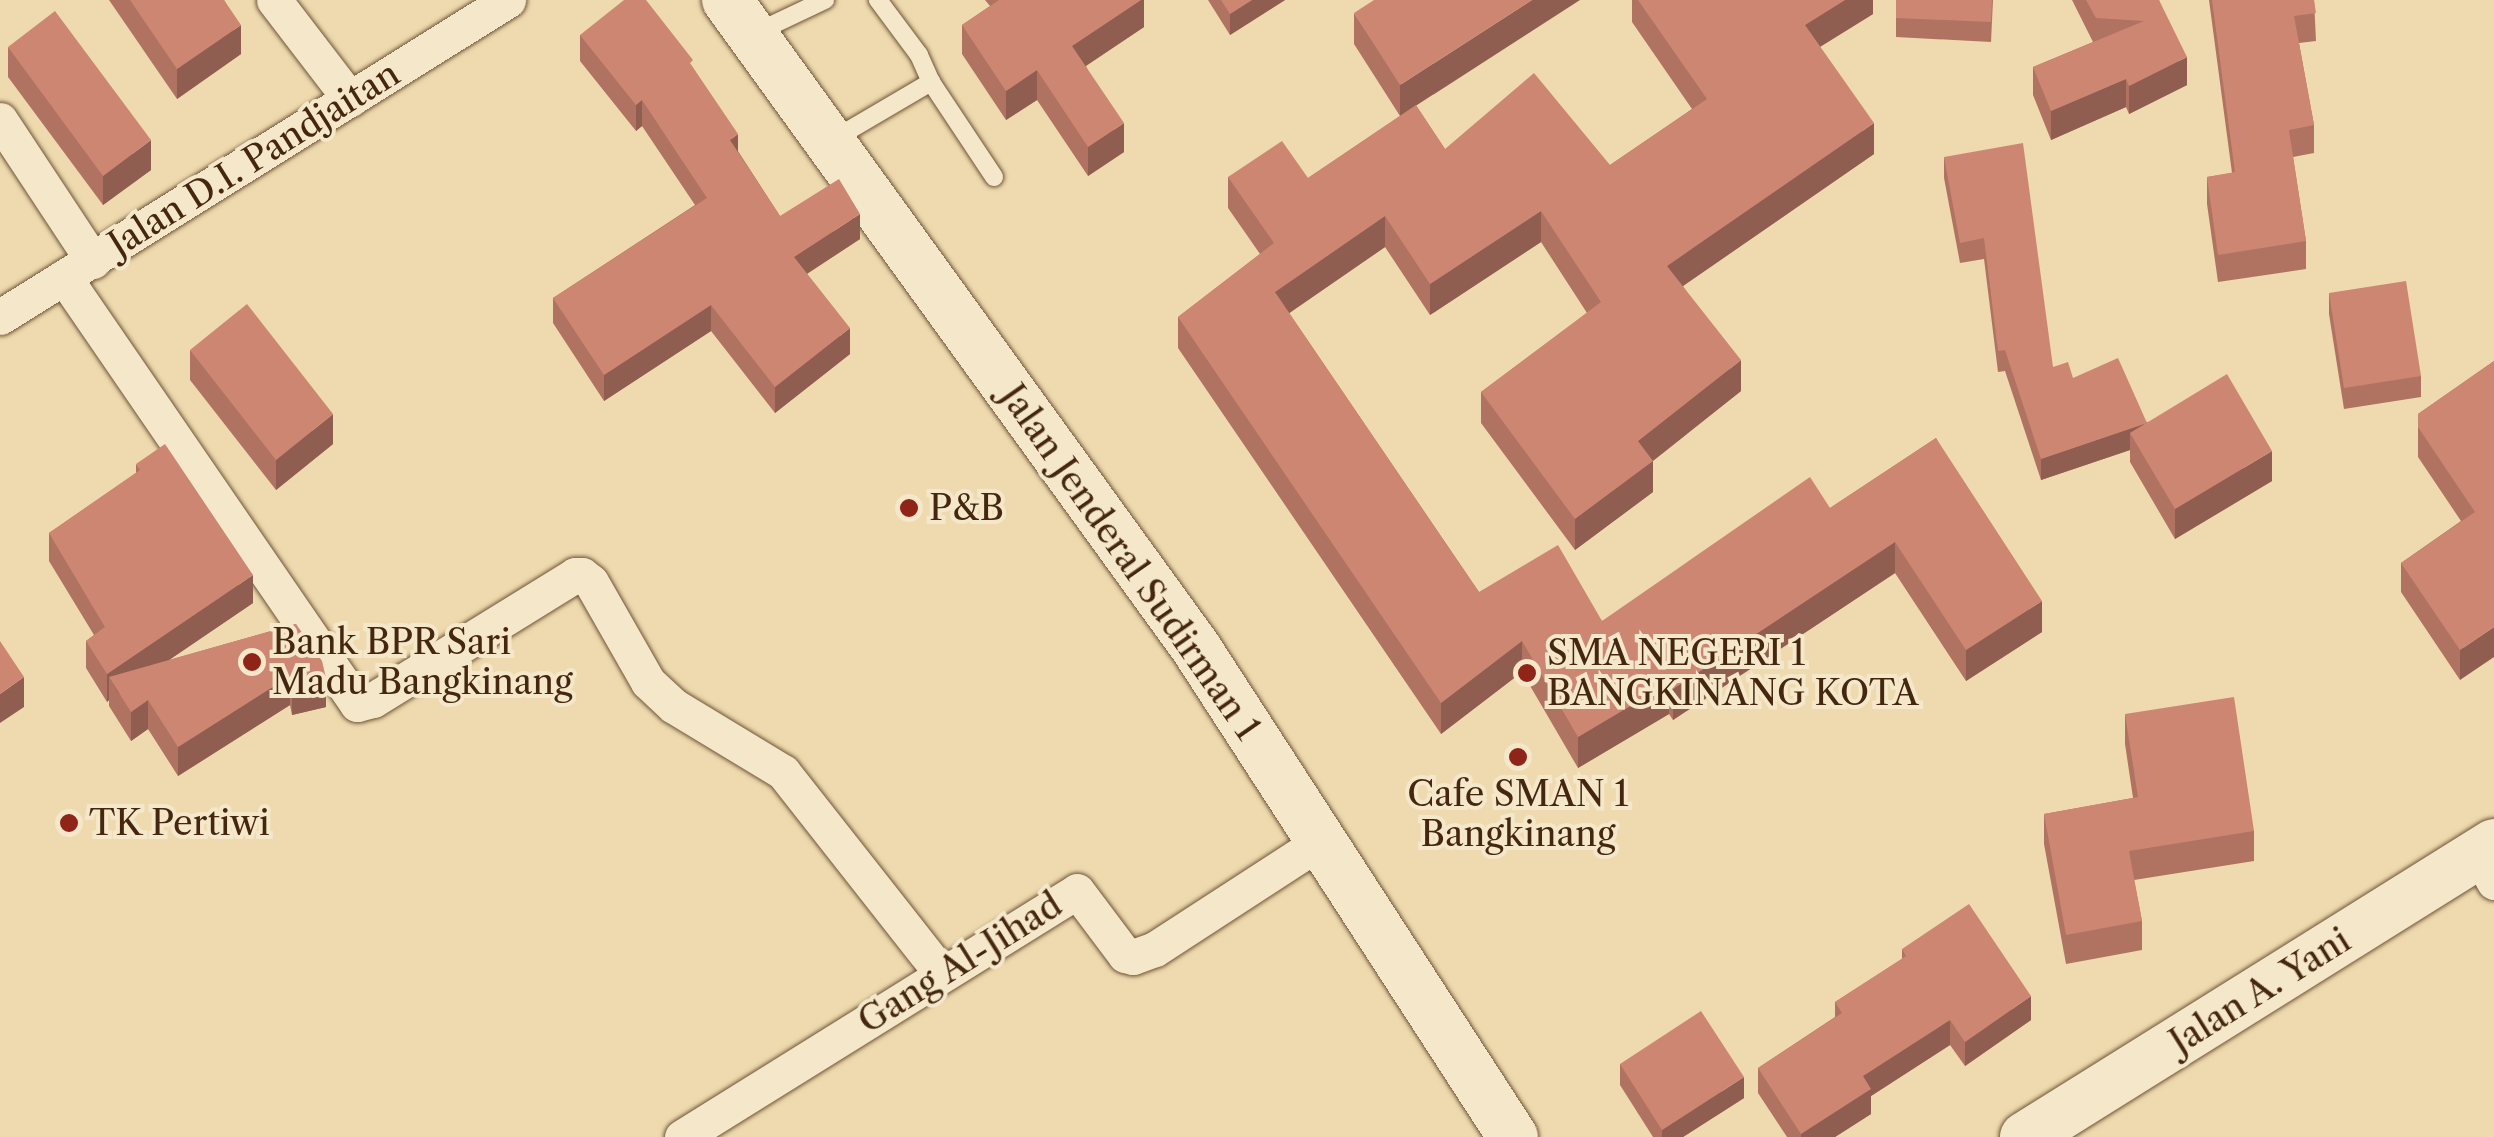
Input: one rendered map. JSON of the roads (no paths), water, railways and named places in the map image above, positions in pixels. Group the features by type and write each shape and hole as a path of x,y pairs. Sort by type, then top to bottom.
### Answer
{"street":[{"path":"274,0 350,98"},
{"name":"Jalan D.I. Pandjaitan","path":"0,317 508,0"},
{"name":"Jalan Jenderal Sudirman 1","path":"739,17 1196,648 1513,1137"},
{"path":"0,120 78,269 357,704 374,700 574,575 582,575 591,582 648,682 674,706 783,772 942,974"},
{"name":"Gang Al-Jihad","path":"682,1137 1076,890 1125,954 1133,958 1155,949 1321,841"},
{"name":"Jalan A. Yani","path":"2025,1137 2489,860"}],"lane":[{"path":"739,17 825,0"},
{"path":"878,0 919,55 931,82 994,178"},
{"path":"829,142 931,82"}],"place":[{"name":"P&B","path":"909,508"},
{"name":"Bank BPR Sari Madu Bangkinang","path":"252,662"},
{"name":"SMA NEGERI 1 BANGKINANG KOTA","path":"1527,673"},
{"name":"Cafe SMAN 1 Bangkinang","path":"1518,757"},
{"name":"TK Pertiwi","path":"69,823"}]}
